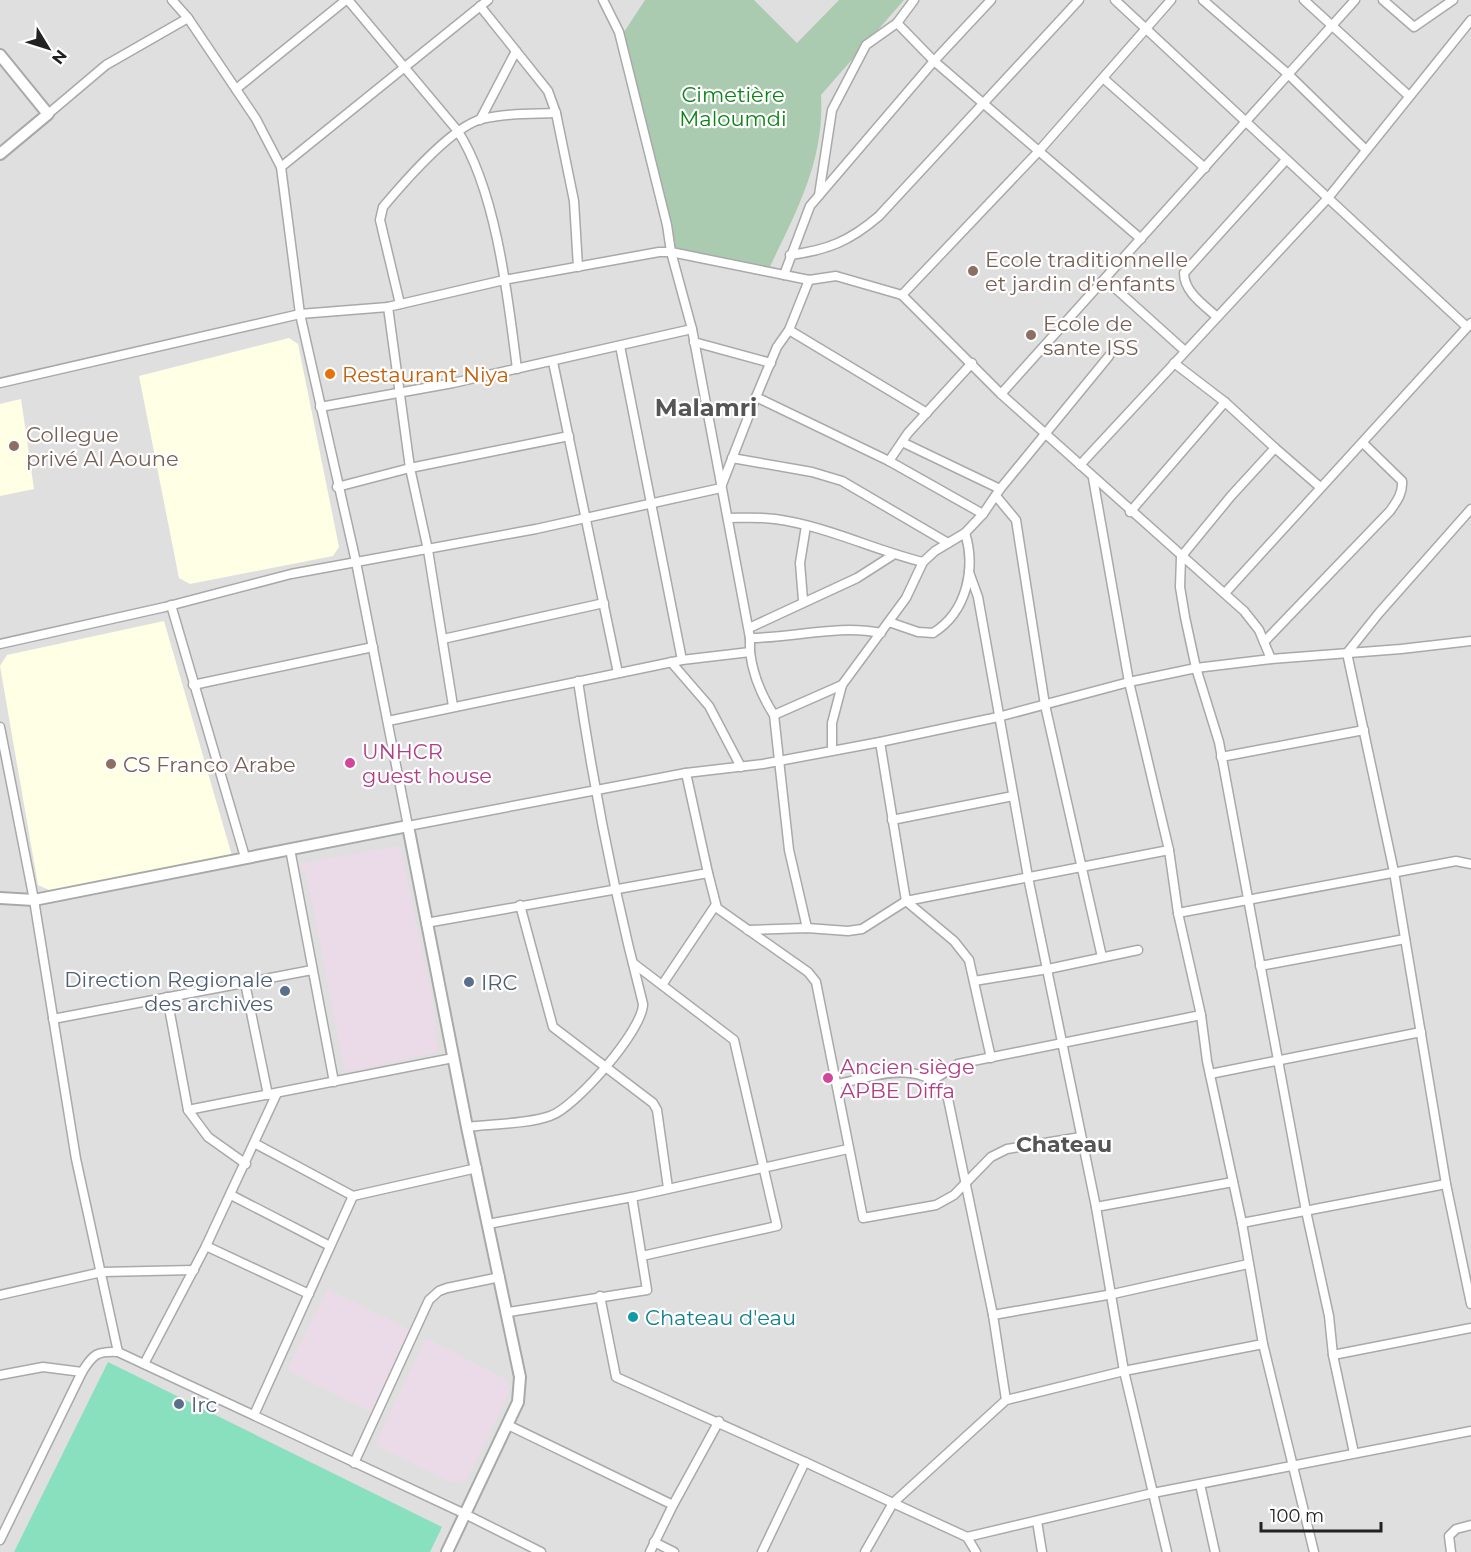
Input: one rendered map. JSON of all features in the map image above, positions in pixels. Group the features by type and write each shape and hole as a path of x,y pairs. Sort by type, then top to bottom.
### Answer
{"street":[{"path":"172,0 188,18 256,119 281,167 300,314 356,562 453,1058 508,1312 521,1390 508,1425 447,1552"},
{"path":"236,89 347,0 457,130 472,153 481,176 504,280 517,369"},
{"path":"281,167 406,69 488,0"},
{"path":"603,0 619,32 667,225 671,252 692,329 750,638 753,672 762,698 774,716 789,850 807,928"},
{"path":"819,195 832,110 866,45 897,23 914,0"},
{"path":"784,275 801,224 819,195 934,61 991,0"},
{"path":"790,255 838,244 857,235 879,216 1079,0"},
{"path":"1115,0 1285,161 1469,325 1225,593"},
{"path":"902,295 1038,152 1171,0"},
{"path":"1203,0 1288,74 1366,150"},
{"path":"1304,0 1409,96"},
{"path":"1001,394 1355,0"},
{"path":"1383,0 1414,27 1453,0"},
{"path":"480,6 548,91 556,113 574,201 578,267"},
{"path":"0,154 106,65 188,18"},
{"path":"1080,465 1328,198 1471,20"},
{"path":"897,23 934,61 1141,239"},
{"path":"480,120 516,51"},
{"path":"0,55 48,114"},
{"path":"1103,78 1205,168"},
{"path":"400,303 381,211 457,130 480,120 501,115 556,113"},
{"path":"1217,317 1189,290 1184,281 1184,273 1285,161"},
{"path":"0,383 300,314 388,307 504,280 671,252 809,280 836,276 902,295 1001,394 1130,512 1244,611 1264,642 1271,659"},
{"path":"1106,279 1185,351"},
{"path":"721,488 756,397 789,330 809,280"},
{"path":"388,307 402,394 410,468 428,550 453,706"},
{"path":"320,407 402,394 553,362 692,329"},
{"path":"789,330 927,413"},
{"path":"694,342 771,363"},
{"path":"620,346 649,504 682,660"},
{"path":"832,749 832,723 842,685 912,589 923,562 965,532 983,514 1045,433 1109,356"},
{"path":"553,362 618,673"},
{"path":"889,461 902,442 972,363"},
{"path":"1174,363 1225,402 1320,487"},
{"path":"756,397 889,461 983,514"},
{"path":"1130,512 1225,402"},
{"path":"337,486 410,468 569,435"},
{"path":"902,442 998,493 1016,520 1045,705 1102,957"},
{"path":"1264,642 1390,511 1403,489 1402,481 1363,443"},
{"path":"1275,448 1181,557 1180,587 1196,668 1221,757 1305,1211 1329,1316 1333,1355 1354,1453"},
{"path":"732,458 812,472 842,481 948,543"},
{"path":"1093,477 1129,682 1169,850 1178,912 1242,1223 1263,1344 1314,1552"},
{"path":"0,644 171,605 291,574 428,550 721,488"},
{"path":"1347,653 1379,613 1471,509"},
{"path":"728,518 775,519 854,539 893,555 923,562"},
{"path":"803,600 800,563 806,526"},
{"path":"889,622 918,632 933,633 952,617 961,603 969,572 970,550 965,532"},
{"path":"748,627 792,610 803,600 857,578 893,555"},
{"path":"969,572 978,597 1012,796 1113,1294 1124,1371 1167,1552"},
{"path":"443,639 604,603"},
{"path":"171,605 245,857"},
{"path":"750,638 778,638 850,629 881,633"},
{"path":"0,898 34,900 186,872 245,857 686,773 780,761 832,749 880,742 998,717 1129,682 1196,668 1471,641"},
{"path":"193,685 373,647"},
{"path":"388,721 670,662 750,651"},
{"path":"1347,653 1394,872 1446,1184 1471,1304"},
{"path":"670,662 709,706 741,767"},
{"path":"467,1127 548,1117 561,1110 606,1068 642,1017 643,1004 614,888 594,791 578,681"},
{"path":"774,716 842,685"},
{"path":"0,728 34,900 76,1159 118,1352"},
{"path":"1221,757 1364,730"},
{"path":"880,742 906,901 959,946 969,960 991,1058"},
{"path":"686,773 715,906 813,976 822,1004 863,1218 936,1204 954,1195 999,1151 1081,1137"},
{"path":"892,820 1012,796"},
{"path":"290,849 334,1082"},
{"path":"747,930 807,928 848,931 862,929 906,901 1081,869 1169,850"},
{"path":"1178,912 1456,861 1471,864"},
{"path":"426,923 708,873"},
{"path":"520,905 553,1027 648,1098 657,1110 668,1188"},
{"path":"662,985 715,906"},
{"path":"1260,966 1405,939"},
{"path":"974,981 1048,969 1138,950"},
{"path":"632,963 734,1040 777,1226 642,1256"},
{"path":"52,1018 312,970"},
{"path":"144,1364 194,1270 256,1144 273,1094 245,983"},
{"path":"167,997 188,1110 208,1137 246,1164"},
{"path":"933,1080 958,1064 1201,1016"},
{"path":"1210,1074 1420,1032"},
{"path":"188,1110 453,1058"},
{"path":"838,1084 907,1072 933,1080 947,1094 993,1314 1006,1400"},
{"path":"256,1144 353,1196 477,1168"},
{"path":"488,1224 632,1197 848,1149"},
{"path":"1096,1207 1233,1182"},
{"path":"1242,1223 1446,1184"},
{"path":"231,1195 330,1246"},
{"path":"254,1415 353,1196"},
{"path":"508,1312 647,1290 632,1197"},
{"path":"206,1246 309,1294"},
{"path":"993,1314 1113,1294 1248,1264"},
{"path":"0,1295 102,1272 194,1270"},
{"path":"354,1463 429,1300 439,1291 447,1288 500,1277"},
{"path":"600,1296 616,1377 719,1421 967,1537 976,1552"},
{"path":"1333,1355 1471,1328"},
{"path":"865,1552 893,1503 1006,1400 1124,1371 1263,1344"},
{"path":"0,1540 82,1372 90,1360 101,1352 118,1352 465,1514 541,1552"},
{"path":"0,1375 43,1367 82,1372"},
{"path":"650,1552 673,1504 719,1421"},
{"path":"508,1425 673,1504"},
{"path":"967,1537 1152,1493 1471,1431"},
{"path":"762,1552 805,1462"},
{"path":"1200,1484 1215,1552"},
{"path":"1037,1521 1042,1552"},
{"path":"1451,1552 1449,1536 1456,1529 1471,1525"},
{"path":"654,1542 674,1552"}],"shaded area":[{"path":"0,0 1471,0 1471,1552 0,1552"},
{"path":"289,338 298,344 339,547 333,556 190,584 179,578 139,376"},
{"name":"Collegue privé Al Aoune","path":"21,399 34,489 0,496 0,404"},
{"name":"CS Franco Arabe","path":"164,621 232,856 49,890 38,885 0,666 7,655"},
{"path":"400,846 433,1003 438,1052 345,1072 307,877 299,864"},
{"path":"328,1289 412,1331 373,1413 287,1370"},
{"path":"426,1338 507,1380 509,1393 467,1479 453,1483 375,1445"}],"green space":[{"name":"Cimetière Maloumdi","path":"645,0 754,0 797,43 839,0 904,0 821,95 821,120 813,166 797,210 766,275 675,250 624,32"},
{"path":"108,1362 442,1527 430,1552 14,1552"}],"place":[{"name":"Ecole traditionnelle et jardin d'enfants","path":"973,271"},
{"name":"Ecole de sante ISS","path":"1031,335"},
{"name":"Restaurant Niya","path":"330,374"},
{"name":"Collegue privé Al Aoune","path":"14,446"},
{"name":"UNHCR guest house","path":"350,763"},
{"name":"CS Franco Arabe","path":"111,764"},
{"name":"IRC","path":"469,982"},
{"name":"Direction Regionale des archives","path":"285,991"},
{"name":"Ancien siège APBE Diffa","path":"828,1078"},
{"name":"Chateau d'eau","path":"633,1317"},
{"name":"Irc","path":"179,1404"}],"district":[{"name":"Malamri","path":"706,407"},
{"name":"Chateau","path":"1064,1144"}]}
